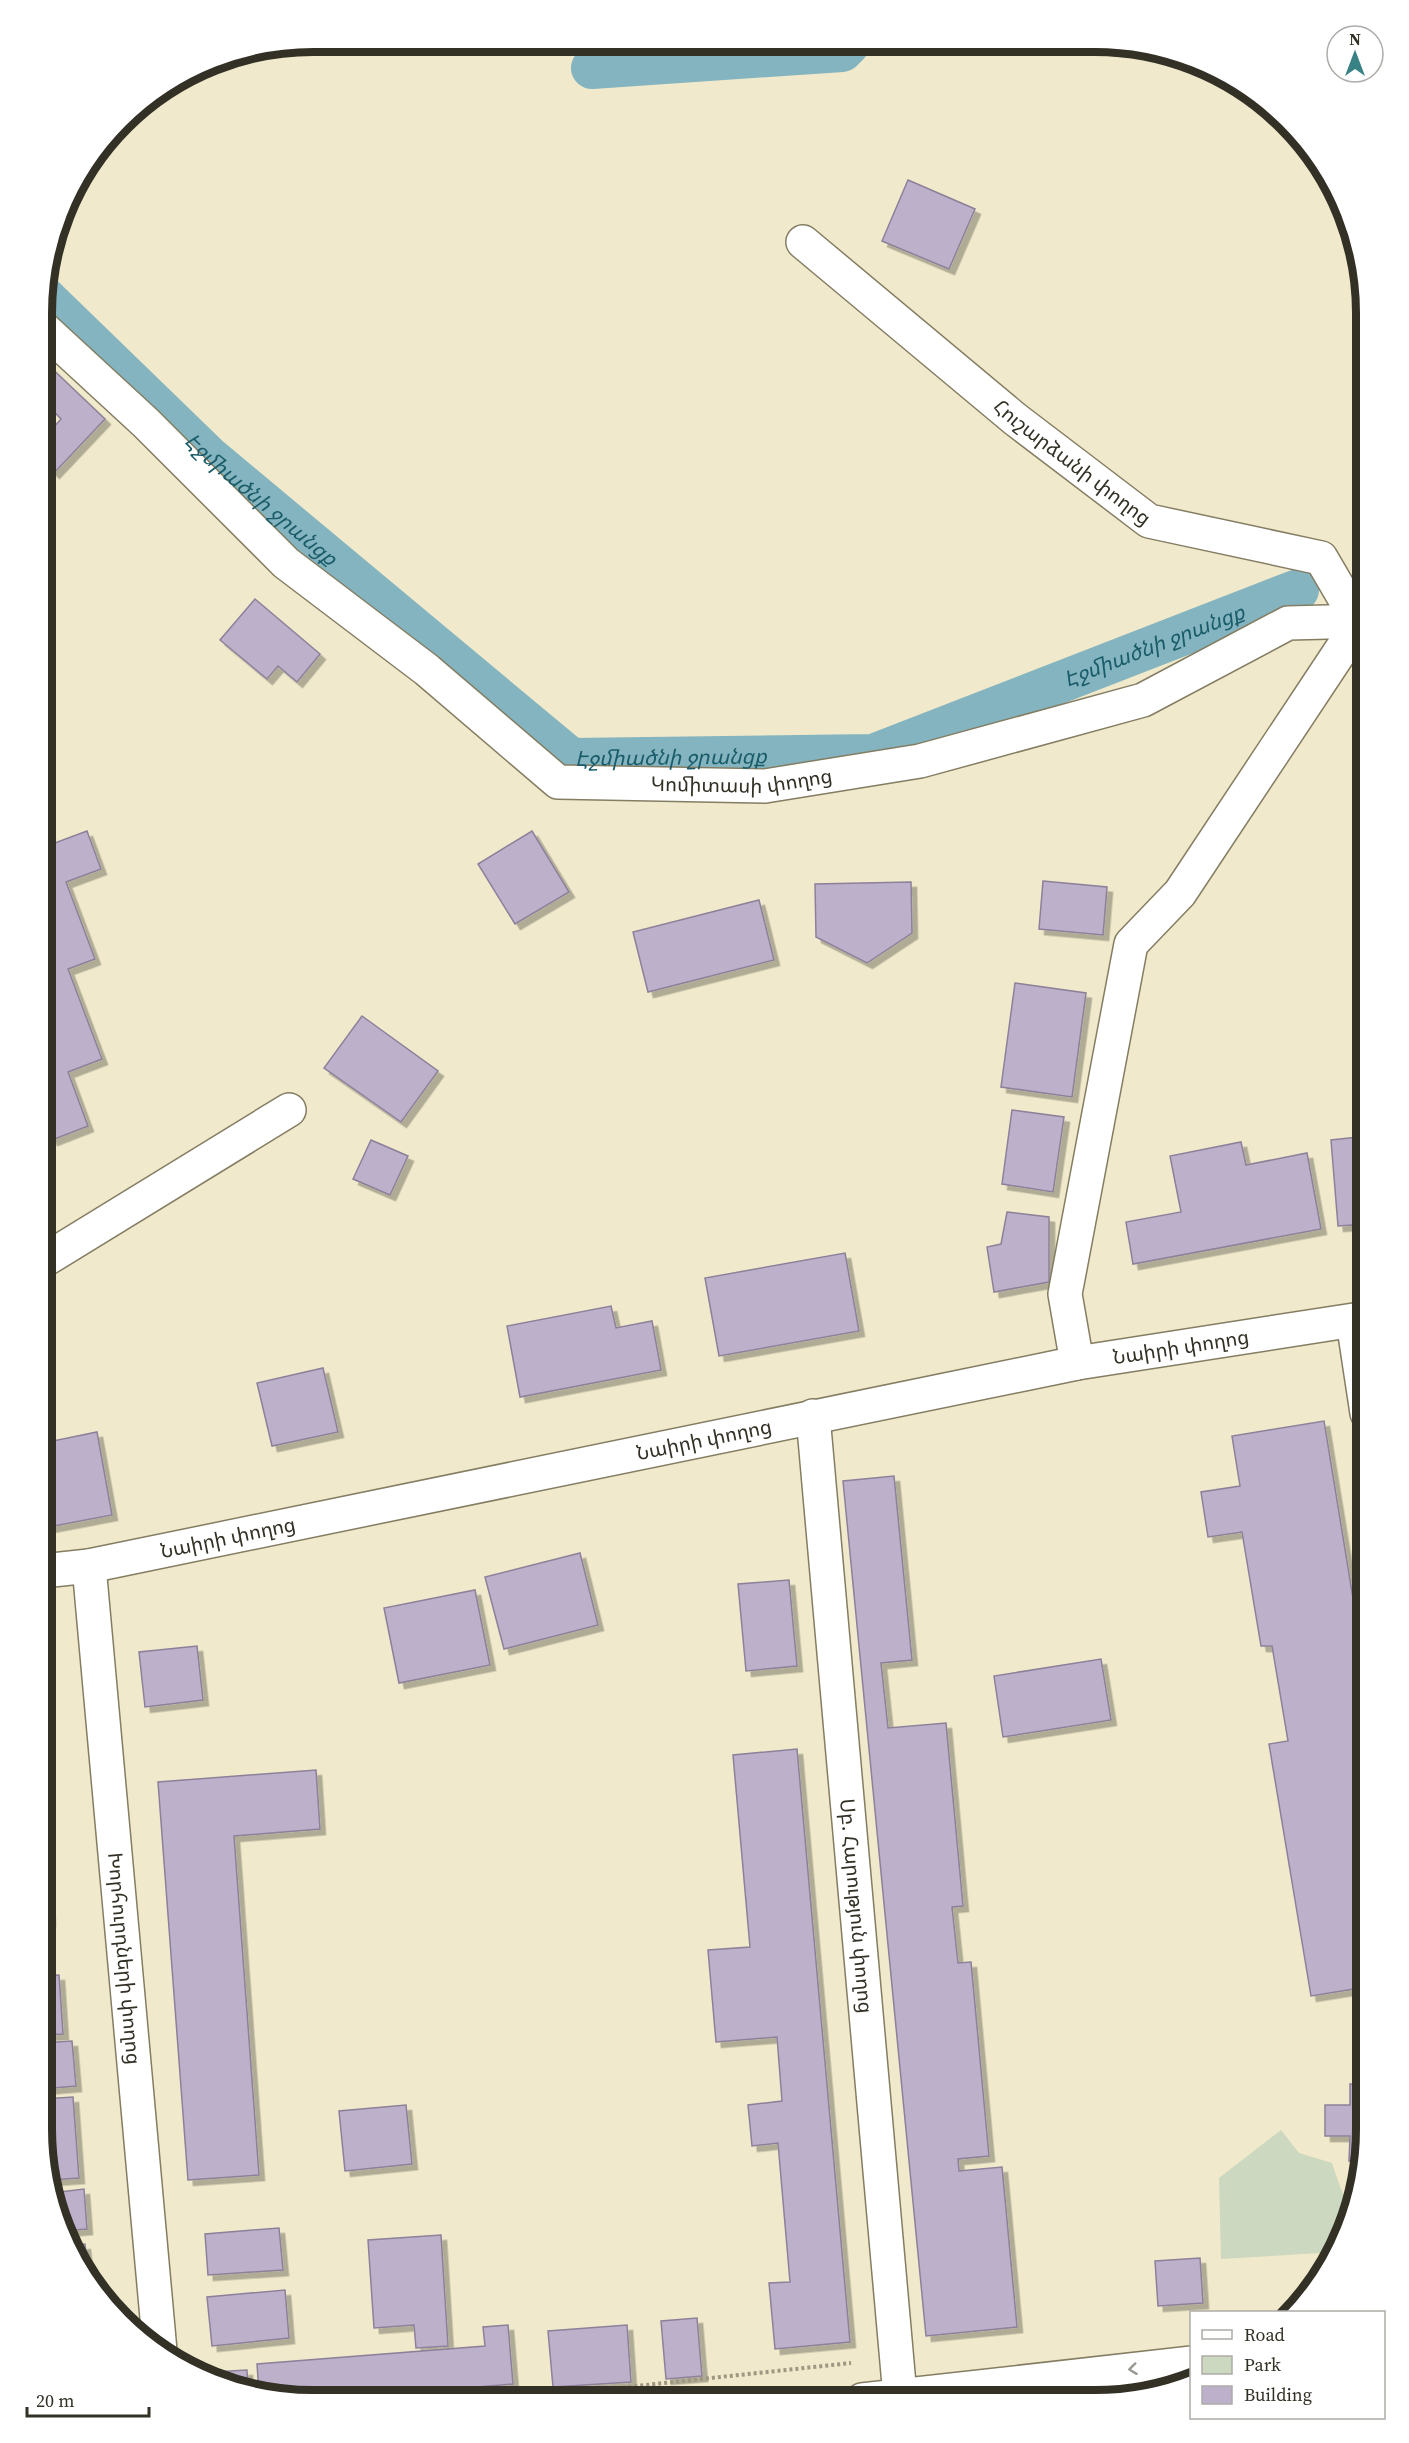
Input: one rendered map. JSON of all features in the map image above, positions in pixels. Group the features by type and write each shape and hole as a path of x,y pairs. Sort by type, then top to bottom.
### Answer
{"main road":[{"name":"Հուշարձանի փողոց","path":"802,242 1015,419 1149,521 1321,558 1356,611"},
{"name":"Կոմիտասի փողոց","path":"52,336 146,423 286,563 427,670 558,782 765,786 920,761 1143,700 1288,623 1356,622"},
{"path":"1077,1363 1065,1294 1131,944 1180,893 1356,632"},
{"path":"52,1248 289,1110"},
{"name":"Նաիրի փողոց","path":"52,1569 89,1566 1077,1363 1356,1320"},
{"name":"Սբ. Հարություն փողոց","path":"813,1416 900,2391"},
{"name":"Խորհուրդների փողոց","path":"89,1566 159,2340"},
{"path":"944,2391 1190,2363"}],"green space":[{"path":"1281,2130 1299,2153 1332,2163 1346,2204 1326,2253 1221,2259 1219,2178"}],"building":[{"path":"908,180 975,209 949,269 882,241"},
{"path":"52,369 105,419 54,473 52,471 52,429 61,419 52,409"},
{"path":"255,599 320,654 297,682 278,666 267,679 220,640"},
{"path":"87,831 101,869 66,882 95,959 68,969 102,1059 68,1072 88,1126 52,1140 52,844"},
{"path":"532,831 569,892 515,924 478,864"},
{"path":"1043,881 1107,887 1103,935 1039,929"},
{"path":"911,882 912,933 867,963 816,937 815,884"},
{"path":"759,900 774,960 648,992 633,932"},
{"path":"1015,983 1086,993 1072,1097 1001,1087"},
{"path":"362,1016 438,1071 401,1122 324,1068"},
{"path":"1012,1110 1064,1117 1053,1192 1002,1184"},
{"path":"1356,1137 1356,1225 1338,1226 1331,1140"},
{"path":"371,1140 408,1156 390,1195 353,1179"},
{"path":"1241,1142 1246,1165 1307,1153 1321,1229 1133,1264 1126,1222 1181,1212 1170,1156"},
{"path":"1007,1212 1049,1217 1049,1282 994,1292 987,1247 1001,1244"},
{"path":"845,1253 859,1331 719,1356 705,1278"},
{"path":"611,1306 616,1328 652,1321 661,1370 520,1397 507,1326"},
{"path":"323,1368 338,1432 272,1446 257,1383"},
{"path":"1324,1421 1356,1617 1356,1989 1311,1996 1269,1744 1288,1741 1272,1646 1261,1646 1242,1532 1208,1537 1201,1492 1240,1486 1232,1436"},
{"path":"97,1432 112,1515 52,1526 52,1441"},
{"path":"894,1476 912,1660 881,1663 888,1728 946,1723 963,1906 952,1907 958,1963 971,1962 989,2156 958,2159 959,2171 1002,2167 1017,2327 926,2336 843,1481"},
{"path":"580,1553 598,1625 504,1649 485,1577"},
{"path":"789,1580 797,1666 746,1671 738,1584"},
{"path":"475,1590 490,1665 399,1683 384,1608"},
{"path":"197,1646 203,1700 145,1707 139,1652"},
{"path":"1101,1659 1111,1720 1003,1737 994,1676"},
{"path":"797,1749 850,2342 775,2349 769,2283 790,2282 778,2143 752,2146 748,2105 782,2101 777,2037 716,2042 708,1950 750,1947 733,1755"},
{"path":"316,1770 320,1829 234,1836 259,2175 188,2180 158,1782"},
{"path":"52,1975 59,1975 63,2034 52,2035"},
{"path":"72,2041 76,2086 52,2088 52,2042"},
{"path":"1350,2084 1356,2084 1354,2161 1349,2161 1350,2136 1325,2136 1325,2105 1350,2105"},
{"path":"73,2097 79,2178 58,2179 53,2147 52,2098"},
{"path":"406,2105 412,2164 345,2171 339,2111"},
{"path":"84,2189 87,2229 72,2230 60,2192"},
{"path":"279,2228 283,2270 208,2275 205,2234"},
{"path":"441,2235 448,2346 416,2348 414,2325 374,2328 368,2240"},
{"path":"85,2244 87,2259 79,2245"},
{"path":"1200,2258 1203,2303 1158,2306 1155,2261"},
{"path":"285,2290 289,2338 212,2346 207,2297"},
{"path":"697,2318 702,2376 666,2379 661,2321"},
{"path":"508,2325 513,2384 429,2391 313,2391 258,2384 257,2364 485,2346 483,2327"},
{"path":"627,2325 631,2382 553,2387 548,2331"},
{"path":"247,2370 248,2382 229,2377 215,2372"}],"waterway":[{"path":"592,68 827,52"},
{"name":"Էջմիածնի ջրանցք","path":"52,305 210,458 571,759 873,755 1298,590"}]}
